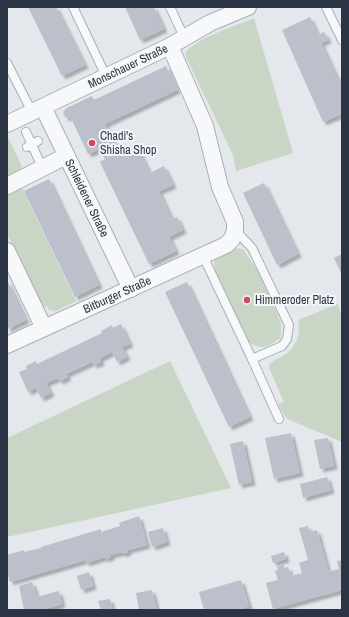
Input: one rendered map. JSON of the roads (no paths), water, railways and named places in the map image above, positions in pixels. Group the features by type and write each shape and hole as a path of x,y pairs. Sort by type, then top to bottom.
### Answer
{"street":[{"name":"Monschauer Straße","path":"7,124 170,46 210,23 248,7"},
{"path":"170,46 205,126 220,187 235,222 235,230"},
{"name":"Schleidener Straße","path":"37,110 66,156 131,289"},
{"path":"7,186 66,156"},
{"name":"Bitburger Straße","path":"7,345 226,245 232,239 235,230"},
{"path":"7,251 44,328"}],"lane":[{"path":"73,7 106,76"},
{"path":"170,7 184,37"},
{"path":"326,7 342,40"},
{"path":"7,63 37,110"},
{"path":"26,132 42,167"},
{"path":"235,230 252,248 288,325 287,339 282,346 252,359"},
{"path":"203,256 279,419"}],"place":[{"name":"Chadi's Shisha Shop","path":"92,143"},
{"name":"Himmeroder Platz","path":"247,300"}]}
